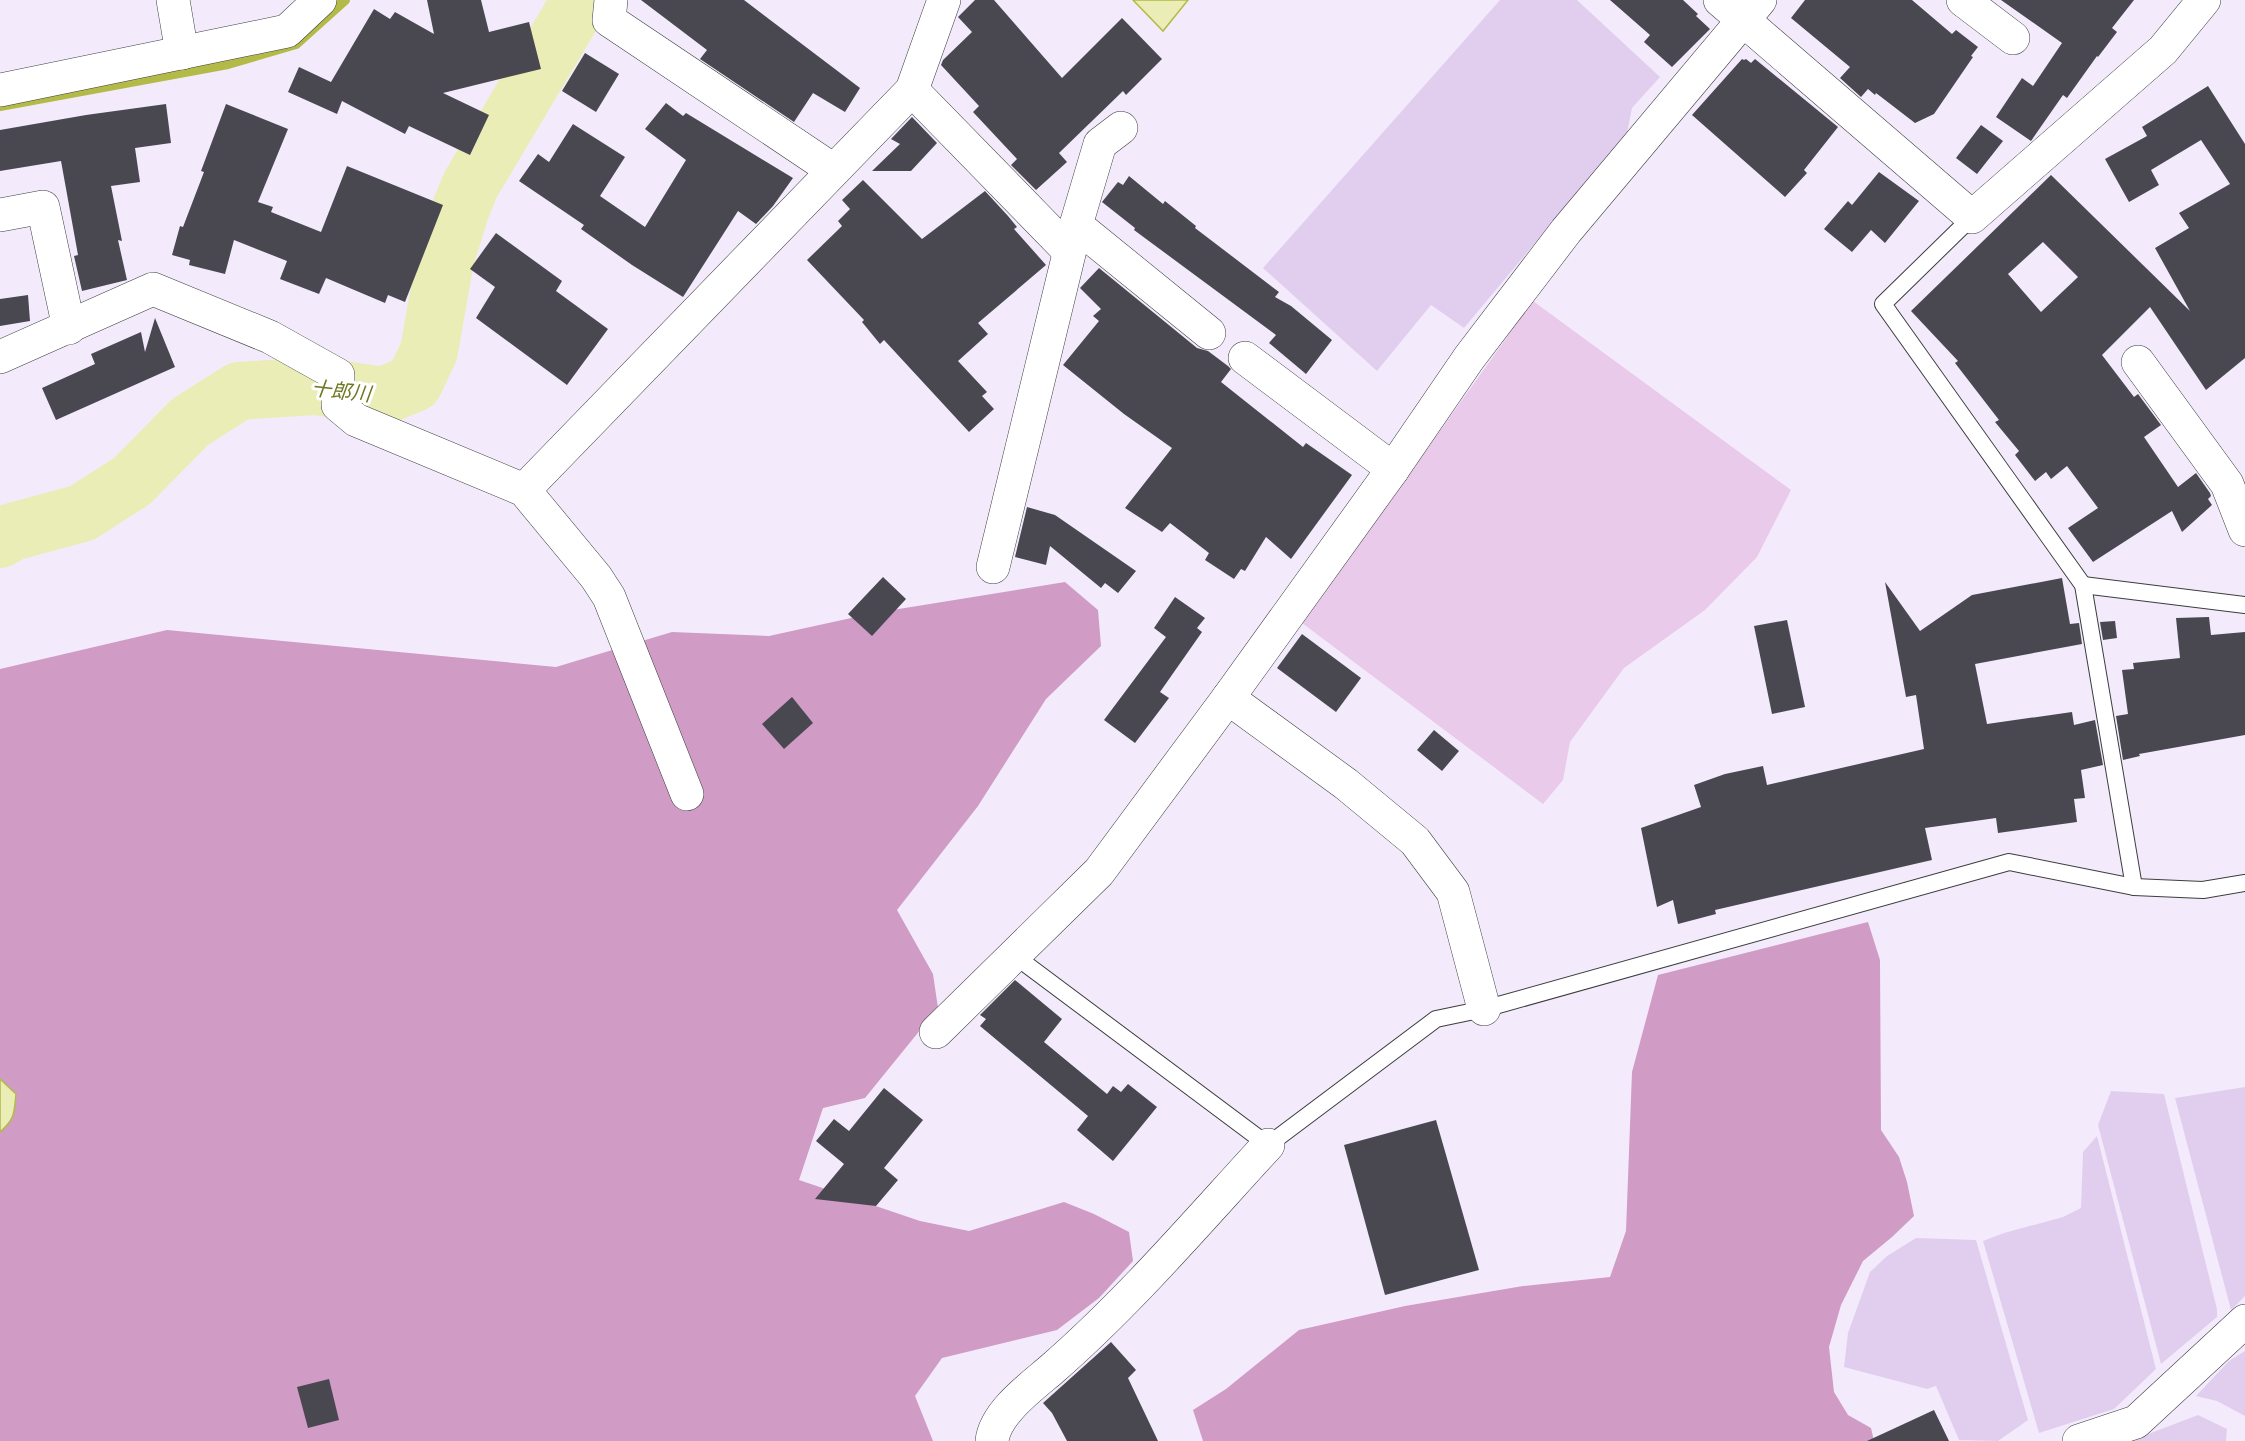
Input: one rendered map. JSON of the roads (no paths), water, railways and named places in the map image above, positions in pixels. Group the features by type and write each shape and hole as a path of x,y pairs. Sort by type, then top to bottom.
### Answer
{"street":[{"path":"173,0 182,53"},
{"path":"0,90 287,31 321,0"},
{"path":"611,0 609,20 833,170"},
{"path":"524,490 912,90 944,0"},
{"path":"1963,0 2013,38"},
{"path":"936,1032 1099,872 1228,699 1393,469 1469,358 1741,7 1972,217 2163,50 2204,0"},
{"path":"912,90 1072,238 1209,333"},
{"path":"993,567 1072,238 1100,144 1121,128"},
{"path":"0,215 43,207 69,328"},
{"path":"0,357 153,290 270,337 338,375 338,392 356,420 524,490 596,576 609,597 687,794"},
{"path":"1245,358 1393,469"},
{"path":"2138,362 2227,484 2245,530"},
{"path":"1228,699 1347,784 1415,841 1453,892 1484,1009"},
{"path":"992,1441 993,1429 1016,1401 1092,1335 1268,1145"},
{"path":"2079,1441 2136,1422 2245,1321"}],"lane":[{"path":"1972,217 1883,304 2083,585 2134,887"},
{"path":"2083,585 2245,605"},
{"path":"1015,956 1268,1145 1436,1019 1484,1009 2009,862 2134,887 2203,890 2245,883"}],"waterway":[{"path":"0,106 228,64 296,44 345,0"},
{"name":"十郎川","path":"0,539 12,532 82,513 132,481 190,422 239,391 316,386 383,396 414,383 429,351 445,260 471,184 577,6 578,0"}]}
